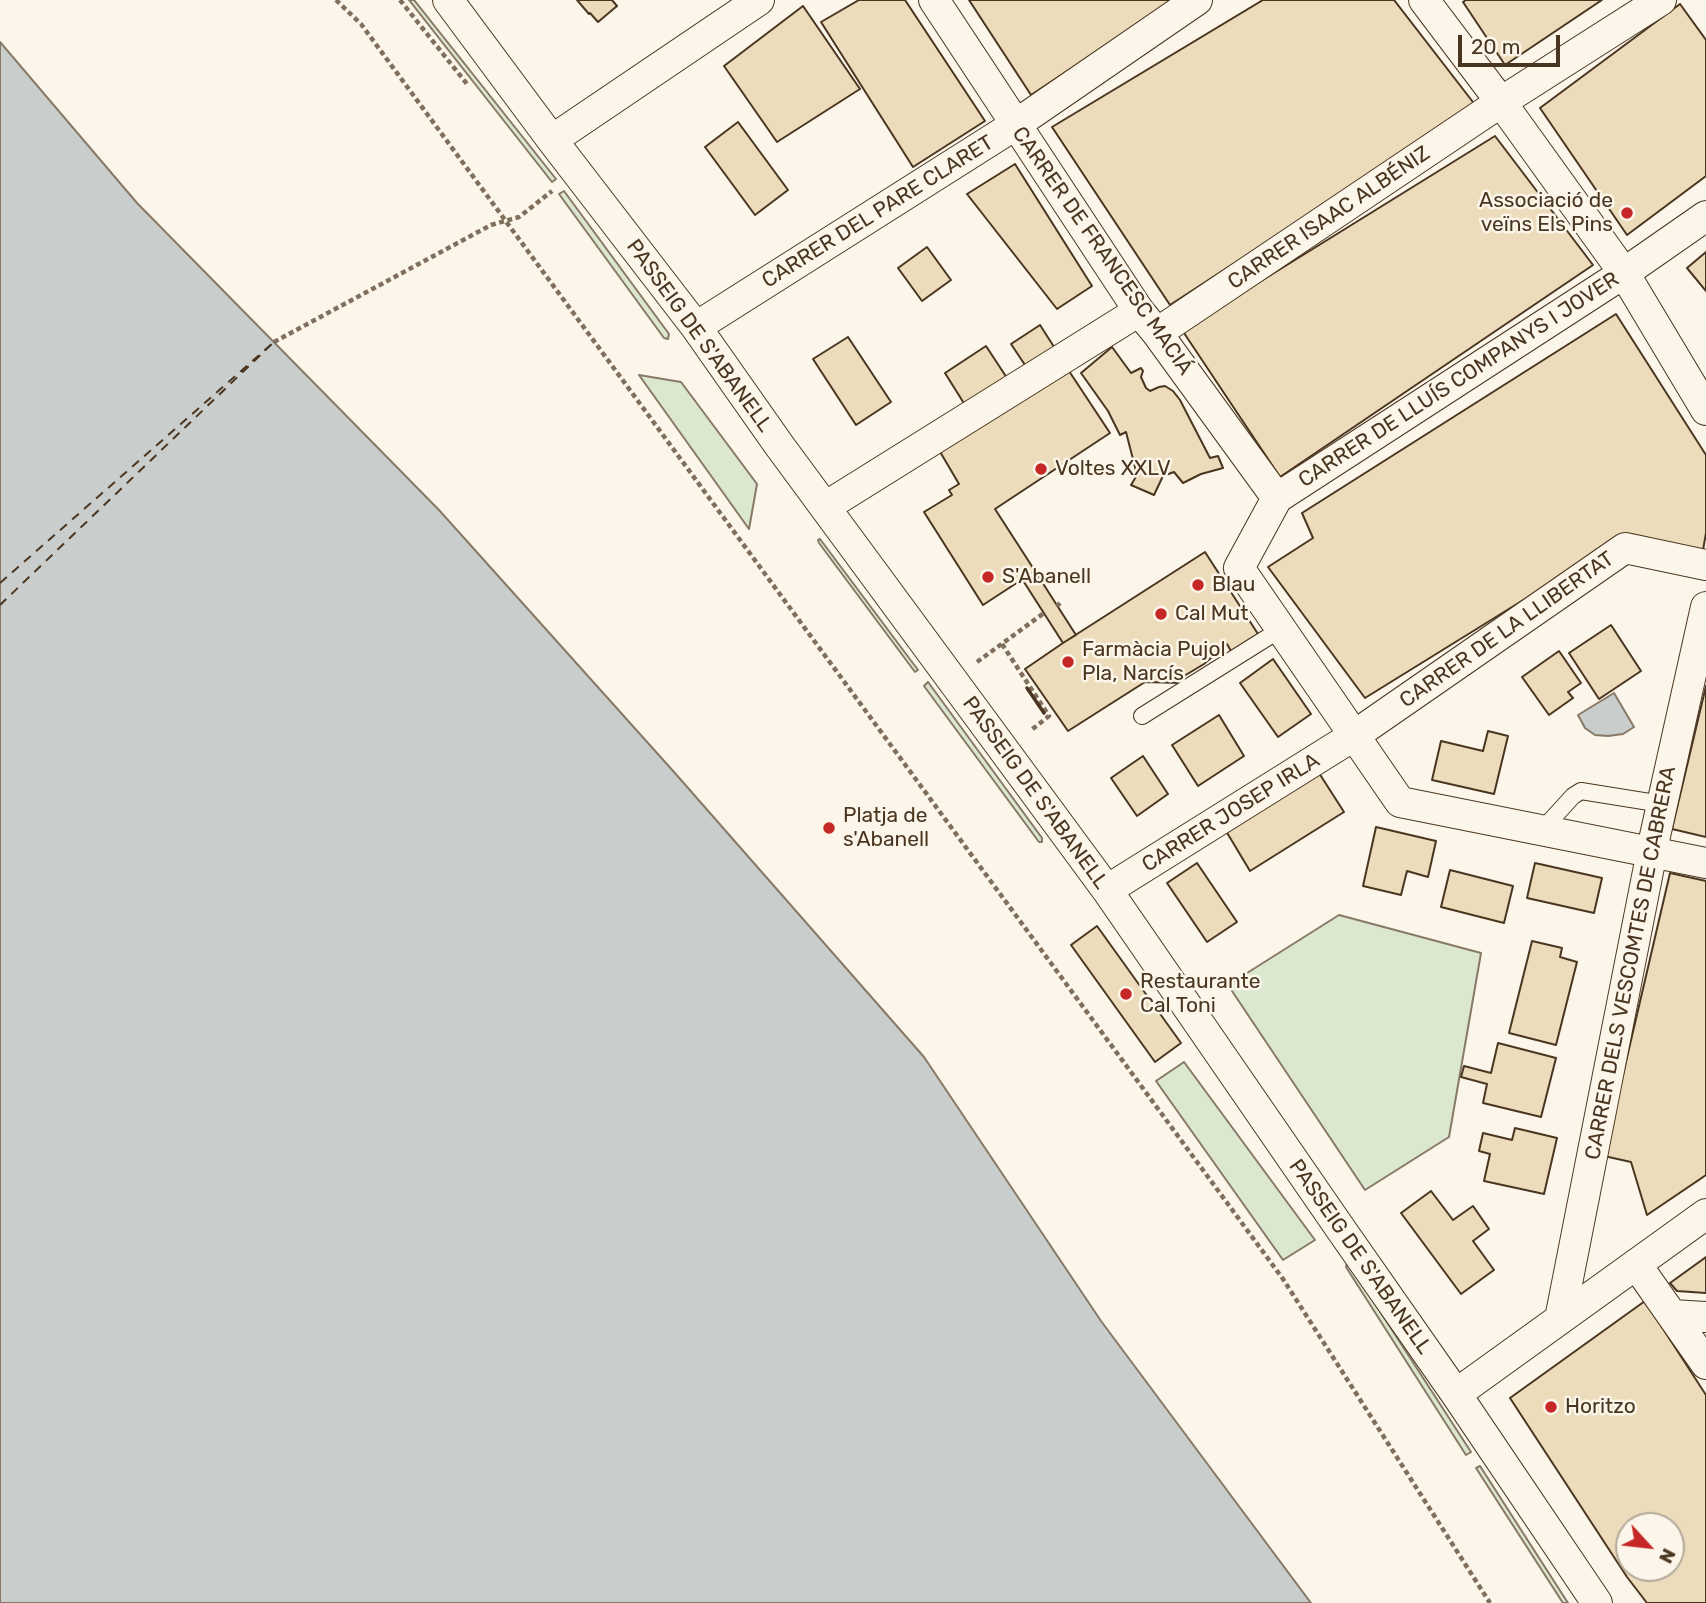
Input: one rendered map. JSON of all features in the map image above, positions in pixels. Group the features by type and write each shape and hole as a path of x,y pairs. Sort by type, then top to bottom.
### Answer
{"street":[{"name":"PASSEIG DE S'ABANELL","path":"448,0 696,327 1107,890 1456,1394 1597,1603"},
{"path":"552,140 758,0"},
{"name":"CARRER DE FRANCESC MACIÁ","path":"934,0 1148,322 1277,498"},
{"name":"CARRER DEL PARE CLARET","path":"696,327 1015,125 1197,0"},
{"name":"CARRER ISAAC ALBÉNIZ","path":"825,507 1148,322 1661,0"},
{"path":"1426,1 1624,273 1706,410"},
{"name":"CARRER DE LLUÍS COMPANYS I JOVER","path":"1281,629 1239,568 1277,498 1624,273 1706,216"},
{"name":"CARRER DE LA LLIBERTAT","path":"1355,735 1625,548 1706,565"},
{"name":"CARRER DELS VESCOMTES DE CABRERA","path":"1560,1319 1652,852 1706,607"},
{"path":"1281,629 1400,802 1706,863"},
{"name":"CARRER JOSEP IRLA","path":"1107,890 1355,735"},
{"path":"1456,1394 1706,1214"},
{"path":"1636,1264 1706,1364"},
{"path":"1672,1315 1706,1317"}],"lane":[{"path":"1142,716 1281,629"},
{"path":"1542,830 1573,796 1581,791 1662,804"}],"path":[{"path":"336,0 361,24 507,221 1283,1279 1490,1603"},
{"path":"274,342 491,225 519,218 577,173"},
{"path":"977,662 1044,613"},
{"path":"1002,645 1049,716 1024,736"}],"green space":[{"path":"409,0 414,0 556,179 552,182"},
{"path":"564,191 669,334 668,339 664,338 559,194"},
{"path":"639,375 681,382 757,484 749,529"},
{"path":"820,539 918,670 915,672 819,543"},
{"path":"928,682 1042,838 1042,842 1039,842 924,686"},
{"path":"1339,915 1481,953 1449,1137 1365,1190 1228,985"},
{"path":"1184,1062 1315,1240 1283,1260 1156,1081"},
{"path":"1347,1263 1471,1452 1466,1455 1346,1267"},
{"path":"1480,1466 1568,1603 1563,1603 1476,1468"}],"shaded area":[{"path":"0,42 137,203 439,510 924,1057 1101,1321 1311,1603 0,1603"},
{"path":"1614,693 1634,727 1623,734 1595,735 1585,728 1578,715"}],"building":[{"path":"577,0 612,0 617,6 598,22"},
{"path":"859,0 905,0 985,121 913,167 821,22"},
{"path":"969,0 1175,0 1031,95"},
{"path":"1263,0 1394,0 1476,106 1170,305 1052,127"},
{"path":"1602,0 1505,65 1463,2"},
{"path":"1680,4 1706,40 1706,176 1627,235 1540,108"},
{"path":"803,6 860,89 777,142 724,66"},
{"path":"738,122 788,190 755,215 705,147"},
{"path":"1495,136 1593,265 1280,477 1182,330"},
{"path":"1015,164 1092,286 1057,309 967,194"},
{"path":"927,247 951,280 922,301 898,268"},
{"path":"1706,252 1706,291 1687,268"},
{"path":"1616,314 1706,455 1706,533 1703,550 1630,534 1365,698 1268,567 1313,538 1302,513"},
{"path":"1040,325 1056,350 1027,368 1011,344"},
{"path":"848,337 891,402 856,425 813,359"},
{"path":"986,346 1007,378 965,405 945,373"},
{"path":"1112,347 1131,373 1141,368 1141,377 1150,391 1165,386 1173,391 1210,458 1218,456 1223,468 1201,474 1183,483 1174,472 1163,476 1154,495 1131,485 1137,475 1126,432 1120,435 1108,411 1081,373"},
{"path":"1067,368 1110,433 995,509 1035,571 983,605 924,512 952,495 949,490 959,484 939,450"},
{"path":"1205,552 1258,634 1231,651 1227,644 1204,664 1179,679 1181,683 1145,682 1068,731 1025,669"},
{"path":"1035,571 1076,635 1063,643 1022,579"},
{"path":"1611,625 1641,671 1599,699 1569,653"},
{"path":"1559,651 1581,683 1568,692 1573,698 1549,715 1522,677"},
{"path":"1273,659 1311,714 1278,737 1240,683"},
{"path":"1706,686 1706,837 1672,829"},
{"path":"1219,715 1244,756 1198,786 1172,745"},
{"path":"1488,731 1508,736 1494,794 1432,780 1441,741 1483,751"},
{"path":"1143,756 1168,794 1137,816 1111,778"},
{"path":"1319,773 1344,812 1250,871 1226,831"},
{"path":"1376,827 1436,841 1428,877 1407,871 1401,895 1363,886"},
{"path":"1197,863 1237,922 1207,942 1167,883"},
{"path":"1535,863 1602,878 1594,913 1527,898"},
{"path":"1450,870 1513,886 1504,923 1441,907"},
{"path":"1670,873 1706,881 1706,1175 1647,1215 1631,1162 1604,1156"},
{"name":"Restaurante Cal Toni","path":"1097,926 1181,1043 1155,1062 1071,945"},
{"path":"1532,941 1562,948 1560,957 1577,962 1556,1045 1509,1033"},
{"path":"1498,1043 1556,1058 1541,1117 1483,1103 1487,1084 1461,1077 1464,1066 1491,1073"},
{"path":"1515,1128 1557,1138 1544,1194 1484,1181 1490,1154 1479,1151 1483,1133 1512,1140"},
{"path":"1431,1191 1453,1220 1473,1206 1489,1229 1473,1241 1494,1270 1461,1294 1401,1213"},
{"path":"1706,1257 1706,1293 1677,1291 1670,1283"},
{"path":"1645,1301 1706,1395 1706,1603 1647,1603 1631,1582 1685,1582 1685,1512 1615,1512 1615,1559 1510,1398"}],"ferry route":[{"path":"0,583 274,342 0,605"}],"wall":[{"path":"1027,688 1044,713"}],"place":[{"name":"Associació de veïns Els Pins","path":"1627,213"},
{"name":"Voltes XXLV","path":"1041,469"},
{"name":"S'Abanell","path":"988,577"},
{"name":"Blau","path":"1198,585"},
{"name":"Cal Mut","path":"1161,614"},
{"name":"Farmàcia Pujol Pla, Narcís","path":"1068,662"},
{"name":"Platja de s'Abanell","path":"829,828"},
{"name":"Restaurante Cal Toni","path":"1126,994"},
{"name":"Horitzo","path":"1551,1407"}]}
